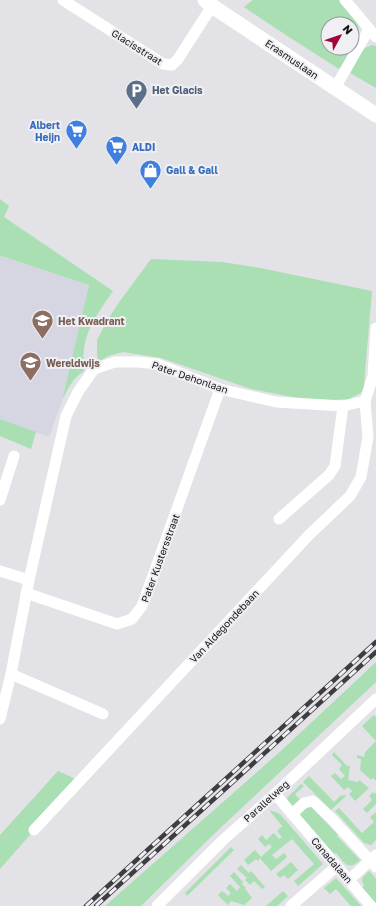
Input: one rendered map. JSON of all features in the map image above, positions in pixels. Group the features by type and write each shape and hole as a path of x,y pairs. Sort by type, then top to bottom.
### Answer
{"main road":[{"name":"Erasmuslaan","path":"205,2 376,115"}],"street":[{"name":"Glacisstraat","path":"63,0 163,64 172,65 178,59 205,2"},
{"path":"335,88 373,32 345,0"},
{"path":"365,401 373,376 376,328"},
{"name":"Pater Dehonlaan","path":"0,719 11,674 26,593 66,416 78,392 94,369 115,362 158,364 220,389 276,402 343,406 365,401"},
{"name":"Pater Kustersstraat","path":"26,593 117,624 132,619 142,606 220,389"},
{"name":"Van Aldegondebaan","path":"34,830 309,535 350,496 361,477 368,437 365,401"},
{"path":"279,519 329,475 335,466 343,406"},
{"path":"0,500 14,456"},
{"path":"0,571 29,580"},
{"path":"11,674 102,714"},
{"name":"Parallelweg","path":"157,906 224,840 275,794 376,698"},
{"name":"Canadalaan","path":"275,794 371,906"},
{"path":"292,814 304,803 315,803 374,861 349,880"},
{"path":"291,906 337,866"}],"shaded area":[{"path":"0,256 89,285 62,401 49,437 0,419"}],"green space":[{"path":"253,0 340,0 354,16 320,16 320,56 347,56 345,61 339,69 244,7"},
{"path":"372,45 376,46 376,88 350,73 363,49"},
{"path":"0,199 9,206 4,217 113,291 98,313 87,336 83,359 84,371 73,381 62,401 89,285 1,256 0,257"},
{"path":"151,259 222,262 260,268 372,291 364,391 349,399 303,399 251,389 161,358 123,352 108,356 98,362 97,340 120,301"},
{"path":"0,419 36,432 31,449 0,436"},
{"path":"376,662 376,682 214,834 141,906 105,906 282,750"},
{"path":"374,715 376,717 376,741 362,726"},
{"path":"376,741 376,781 373,778 371,780 360,770 361,759 357,758 357,755 364,757 365,752"},
{"path":"334,752 347,766 350,766 348,780 358,782 359,780 369,788 355,801 349,794 352,791 348,787 344,790 331,776 335,773 341,779 345,776 339,769 342,765 332,755"},
{"path":"58,771 78,780 0,869 0,835"},
{"path":"309,776 334,802 341,795 346,796 331,810 303,782"},
{"path":"301,784 304,786 295,794 301,801 294,807 287,798"},
{"path":"373,792 374,794 376,792 376,804 367,813 363,809 372,800 369,796"},
{"path":"311,806 318,809 316,812 360,860 356,864 346,864 336,853 334,854 300,815 301,811"},
{"path":"339,808 362,833 374,822 370,817 376,812 376,840 371,845 364,843 335,811"},
{"path":"269,810 281,815 323,864 298,886 294,881 314,864 292,839 272,855 276,859 284,853 287,857 271,871 260,858 258,861 256,859 248,865 244,860 255,850 261,857 272,847 269,844 265,847 258,839 262,835 266,840 274,833 279,839 282,837 277,831 282,826"},
{"path":"231,847 234,850 187,896 185,893"},
{"path":"291,862 298,870 288,879 284,875 280,878 276,874"},
{"path":"241,865 249,873 251,871 265,887 262,889 254,881 250,885 245,880 247,878 237,869"},
{"path":"369,871 376,879 376,904 362,888 364,886 362,880 363,877"},
{"path":"234,872 243,882 242,884 252,898 244,905 231,901 228,905 218,895 222,891 228,896 231,893 226,888 230,884 237,891 240,887 230,876"},
{"path":"336,878 361,906 351,906 336,889 330,894 324,888"},
{"path":"283,891 288,896 277,906 266,906"}],"railway":[{"path":"86,906 376,642"},
{"path":"96,906 376,652"}],"place":[{"name":"Het Glacis","path":"136,110"},
{"name":"Albert Heijn","path":"76,150"},
{"name":"ALDI","path":"117,166"},
{"name":"Gall & Gall","path":"151,190"},
{"name":"Het Kwadrant","path":"43,340"},
{"name":"Wereldwijs","path":"30,382"}]}
